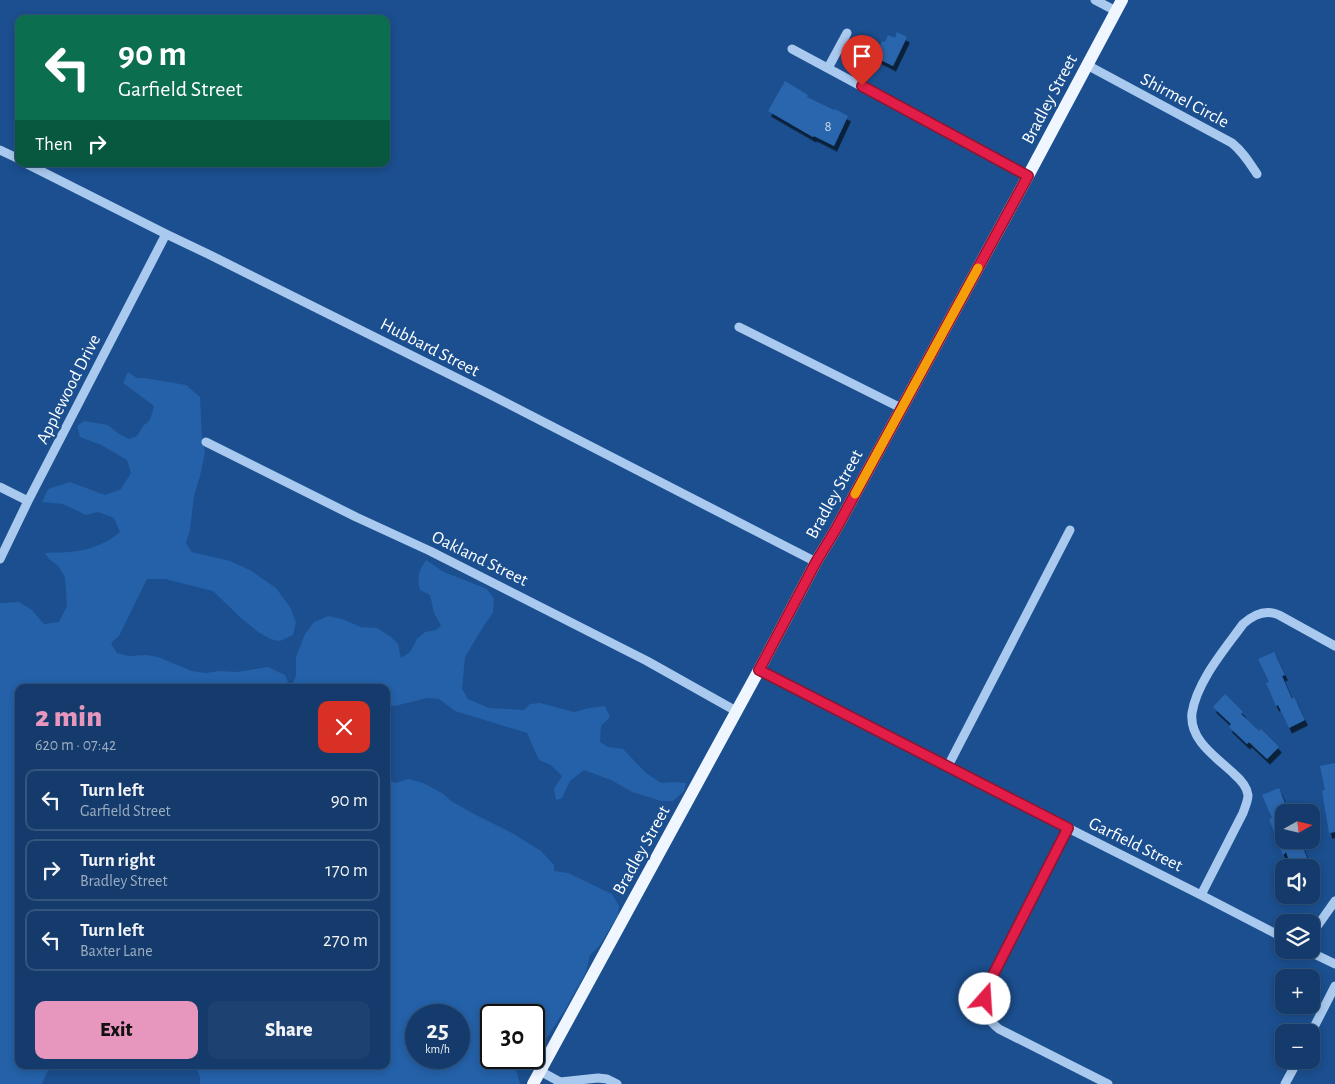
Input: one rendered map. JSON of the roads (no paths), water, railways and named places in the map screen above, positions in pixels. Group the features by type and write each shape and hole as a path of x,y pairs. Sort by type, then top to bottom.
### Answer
{"main road":[{"name":"Bradley Street","path":"533,1084 1028,176 1119,5"}],"street":[{"path":"1095,0 1119,5"},
{"path":"828,68 848,33"},
{"path":"792,48 1028,176"},
{"name":"Shirmel Circle","path":"1087,66 1232,143 1240,150 1257,174"},
{"path":"0,150 15,157"},
{"name":"Hubbard Street","path":"33,167 487,393 816,562"},
{"name":"Applewood Drive","path":"0,559 166,234"},
{"path":"739,327 901,408"},
{"name":"Oakland Street","path":"206,442 576,624 736,711"},
{"path":"0,487 28,501"},
{"path":"948,766 1070,530"},
{"path":"1201,895 1243,813 1248,796 1239,778 1204,746 1195,734 1192,712 1200,686 1243,624 1249,618 1258,614 1273,612 1279,614 1335,646"},
{"name":"Garfield Street","path":"759,670 1275,933"},
{"path":"1068,828 990,981 986,992 985,1007 991,1021 999,1029 1108,1084"},
{"path":"1320,922 1335,901"},
{"path":"1320,957 1335,964"},
{"path":"1316,1024 1335,986"},
{"path":"1286,1084 1294,1069"},
{"path":"540,1071 560,1082 598,1078 607,1079 617,1084"}]}
